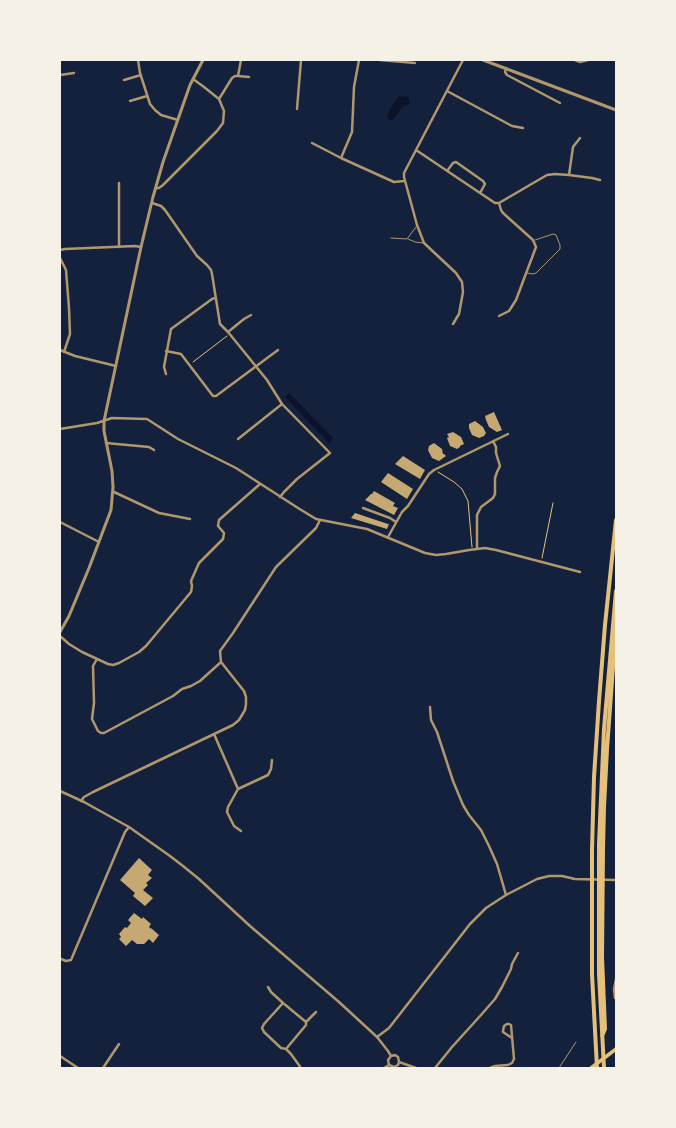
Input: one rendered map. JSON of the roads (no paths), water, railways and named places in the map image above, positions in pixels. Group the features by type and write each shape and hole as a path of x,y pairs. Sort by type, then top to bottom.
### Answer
{"highway":[{"path":"597,1068 592,974 591,898 594,777 601,676 616,520"},
{"path":"604,1068 599,959 599,844 604,729 616,591"},
{"path":"602,1036 605,1029 602,958 604,807 616,626"}],"main road":[{"path":"591,1068 616,1050"}],"street":[{"path":"138,60 150,104 161,115 178,120"},
{"path":"60,632 69,616 111,510 114,492 112,471 104,431 104,421 141,246 152,202 192,79 203,60"},
{"path":"238,76 241,60"},
{"path":"297,109 301,60"},
{"path":"341,158 352,132 354,87 359,60"},
{"path":"380,60 415,64"},
{"path":"453,324 459,314 463,292 462,282 456,273 424,243 404,181 404,173 463,60"},
{"path":"483,60 616,110"},
{"path":"575,60 580,62 588,60"},
{"path":"506,68 505,72 507,75 560,103"},
{"path":"60,75 74,73"},
{"path":"124,80 141,75"},
{"path":"219,99 232,78 235,76 249,77"},
{"path":"156,188 161,187 222,125 224,115 219,99 192,79"},
{"path":"447,91 512,126 523,128"},
{"path":"130,101 148,96"},
{"path":"569,175 573,147 580,138"},
{"path":"312,143 394,182 404,181"},
{"path":"416,150 495,203 499,203 547,175 569,175 600,180"},
{"path":"447,171 452,163 456,162 483,181 485,184 480,193"},
{"path":"119,183 119,247"},
{"path":"152,202 161,206 165,210 197,256 211,270 220,324 270,385 282,404 330,453 297,479 280,497"},
{"path":"499,203 500,210 533,240 536,246 516,300 509,311 499,316"},
{"path":"60,250 141,246"},
{"path":"60,258 66,270 70,314 70,334 64,352"},
{"path":"166,374 164,367 170,329 215,298"},
{"path":"228,332 251,315"},
{"path":"60,350 75,356 116,366"},
{"path":"166,351 181,354 213,396 216,396 278,350"},
{"path":"238,439 282,404"},
{"path":"60,429 97,423 112,418 141,418 147,420 178,439 236,468 280,497 320,520 367,529 426,553 436,555 485,548 580,572"},
{"path":"388,537 402,512 408,506 429,474 434,470 508,434"},
{"path":"477,549 477,515 481,507 493,498 495,494 497,472 500,466 496,453 496,447 493,441"},
{"path":"106,442 149,447 154,450"},
{"path":"60,636 82,652 108,664 113,665 139,652 146,646 191,592 191,581 199,563 223,539 224,533 218,526 219,520 260,484"},
{"path":"114,492 159,513 190,520"},
{"path":"363,508 390,518 396,522"},
{"path":"81,801 84,797 93,792 233,725 239,720 243,714 246,704 244,691 221,662 220,651 276,566 316,528 320,520"},
{"path":"60,522 99,542"},
{"path":"97,659 93,666 94,703 92,718 98,731 101,733 104,733 173,696 182,689 200,681 221,662"},
{"path":"430,707 431,720 437,732 453,781 463,805 481,830 489,846 497,864 506,895"},
{"path":"214,734 238,789"},
{"path":"241,831 234,826 227,812 228,807 238,789 268,775 271,769 272,760"},
{"path":"60,791 129,828 170,856 199,879 250,926 331,995 377,1038 391,1056"},
{"path":"61,959 66,961 71,960 125,832 129,828"},
{"path":"377,1038 389,1028 470,924 486,908 506,895 537,879 549,876 562,876 575,879 616,880"},
{"path":"435,1068 494,999 518,953"},
{"path":"615,998 614,989 616,978"},
{"path":"268,987 271,992 306,1022"},
{"path":"283,1003 262,1028 264,1032 281,1048 286,1049 291,1054 300,1068"},
{"path":"286,1049 306,1025 306,1022 316,1012"},
{"path":"490,1068 508,1065 512,1063 514,1059 511,1025 507,1024 504,1026 502,1031 512,1038"},
{"path":"102,1068 119,1044"},
{"path":"60,1056 78,1068"},
{"path":"391,1056 396,1056 399,1058 399,1062"},
{"path":"389,1065 388,1060 391,1056"},
{"path":"384,1068 389,1065 392,1067 396,1066 399,1062"},
{"path":"399,1062 416,1068"}],"lane":[{"path":"407,238 417,225"},
{"path":"526,272 533,274 536,273 560,249 556,235 553,234 533,240"},
{"path":"391,238 407,238 415,242 424,243"},
{"path":"559,1068 576,1042"}],"water":[{"path":"398,97 408,97 409,104 402,107 393,120 389,120 387,117 390,109"},
{"path":"289,393 333,438 329,443 285,397"}]}
